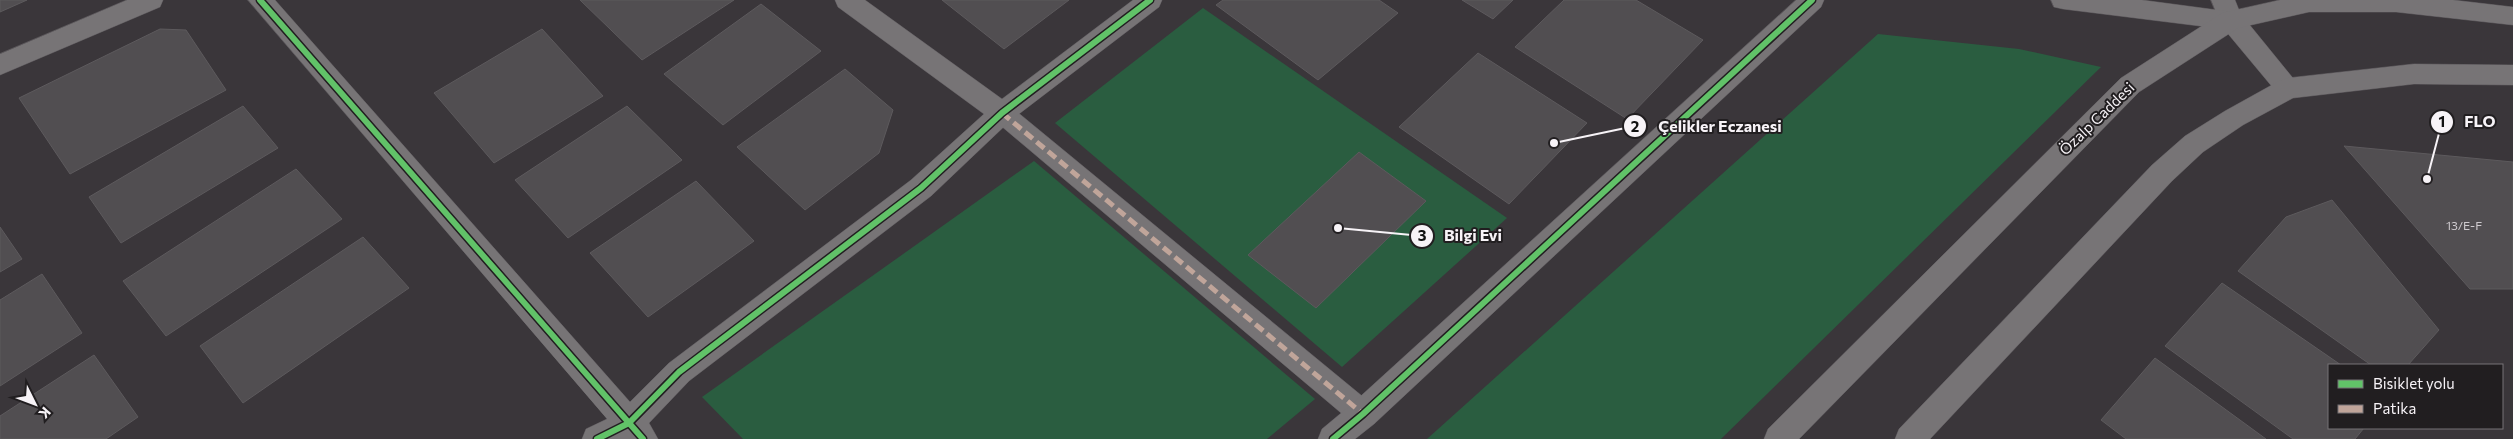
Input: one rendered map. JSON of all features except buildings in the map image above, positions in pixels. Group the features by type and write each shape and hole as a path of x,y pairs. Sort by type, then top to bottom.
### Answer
{"street":[{"path":"0,65 150,0"},
{"path":"260,0 636,431"},
{"path":"847,0 1002,113 1363,414"},
{"path":"597,439 636,431 679,372 921,188 1002,113 1150,0"},
{"path":"1333,439 1363,414 1812,0"},
{"path":"2063,0 2227,10 2288,88"},
{"name":"Özalp Caddesi","path":"1779,439 2130,84 2227,10 2308,3 2396,3 2513,16"},
{"path":"1910,439 2162,173 2194,144 2234,118 2288,88 2414,74 2513,75"}],"green space":[{"path":"1203,8 1507,218 1342,367 1055,123"},
{"path":"1878,34 2019,49 2101,67 1721,439 1427,439"},
{"path":"1034,161 1315,399 1267,439 743,439 702,397"}],"marked path":[{"path":"1002,113 1363,414"}],"cycle path":[{"path":"260,0 643,439"},
{"path":"597,439 629,423 679,372 921,188 1002,113 1150,0"},
{"path":"1333,439 1363,414 1812,0"}],"place":[{"name":"Çelikler Eczanesi","path":"1554,143"},
{"name":"FLO","path":"2427,179"},
{"name":"Bilgi Evi","path":"1338,228"}]}
